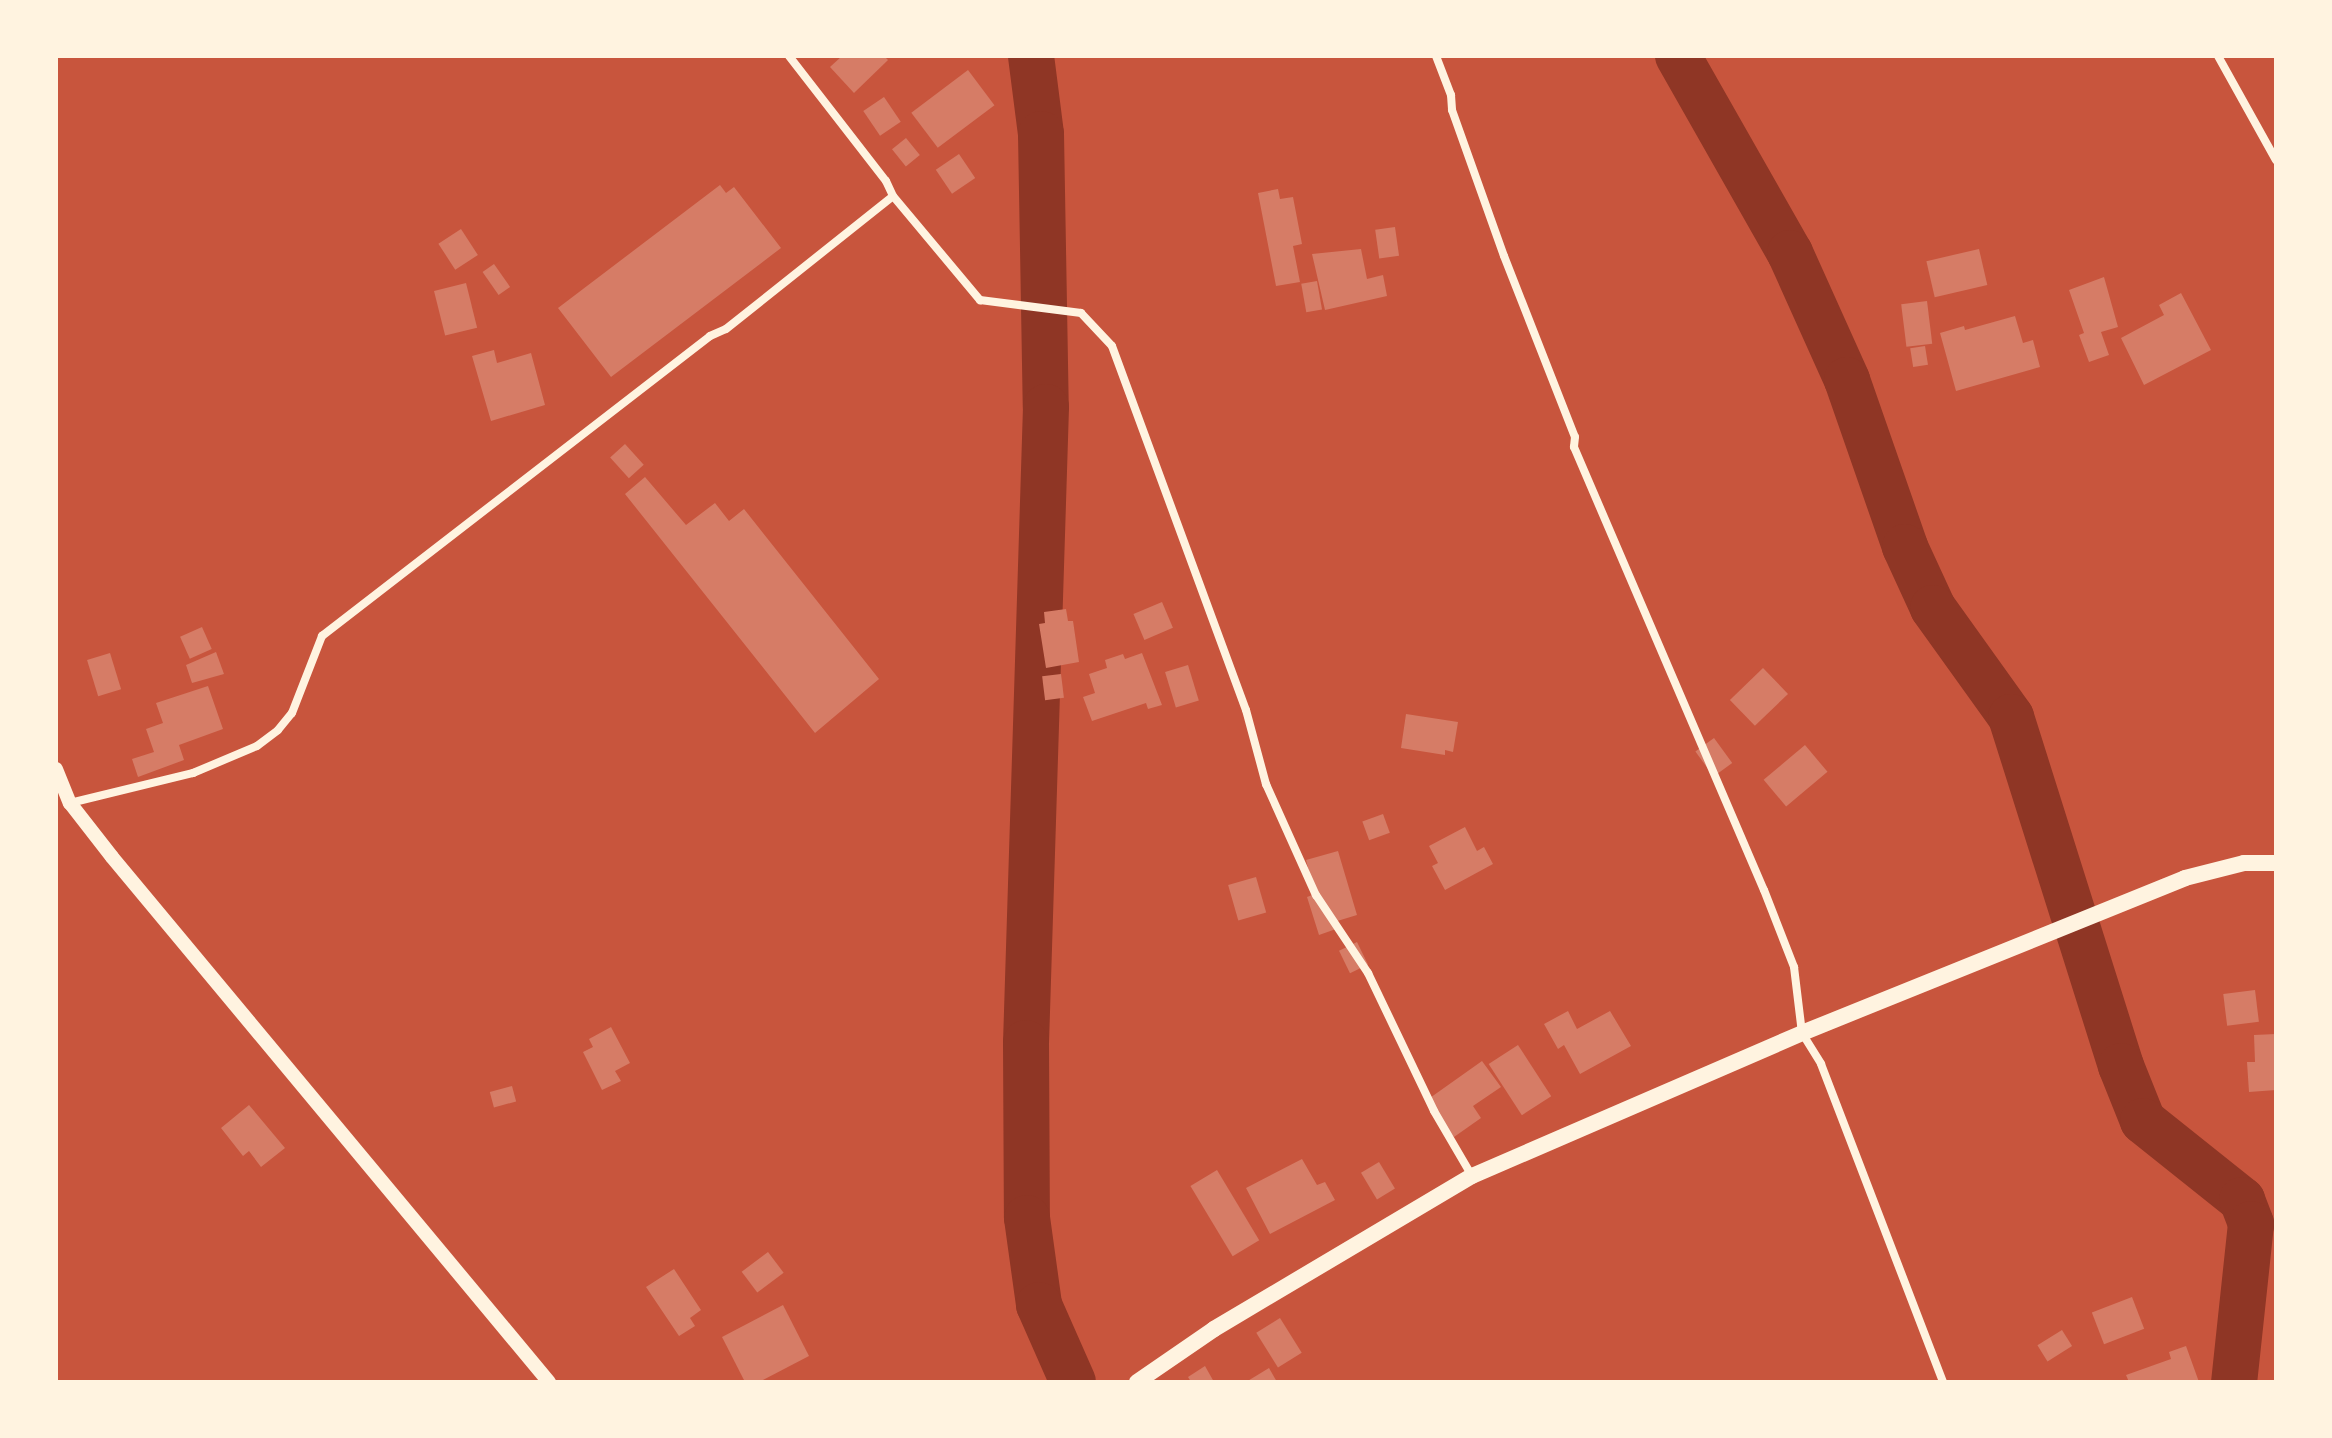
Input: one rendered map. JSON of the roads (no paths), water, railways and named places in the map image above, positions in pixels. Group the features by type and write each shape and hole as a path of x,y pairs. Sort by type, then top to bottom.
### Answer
{"main road":[{"path":"1137,1382 1214,1329 1472,1176 1802,1033 2185,878 2244,863 2276,863"}],"street":[{"path":"789,56 886,181 893,196 980,300 1081,313 1112,346 1246,710 1266,784 1316,895 1368,973 1434,1111 1472,1176"},
{"path":"1436,56 1504,256 1575,437 1574,447 1764,890 1794,967 1802,1033 1821,1064 1943,1382"},
{"path":"2218,56 2276,160"},
{"path":"70,803 193,773 257,746 278,730 292,713 322,636 710,336 726,329 893,196"},
{"path":"56,769 70,803 549,1382"}],"waterway":[{"path":"1031,56 1041,134 1046,407 1026,1043 1027,1218 1039,1305 1073,1382"},
{"path":"1678,56 1790,253 1847,380 1905,547 1933,608 2011,717 2121,1066 2143,1121 2242,1200 2251,1224 2234,1382"}]}
